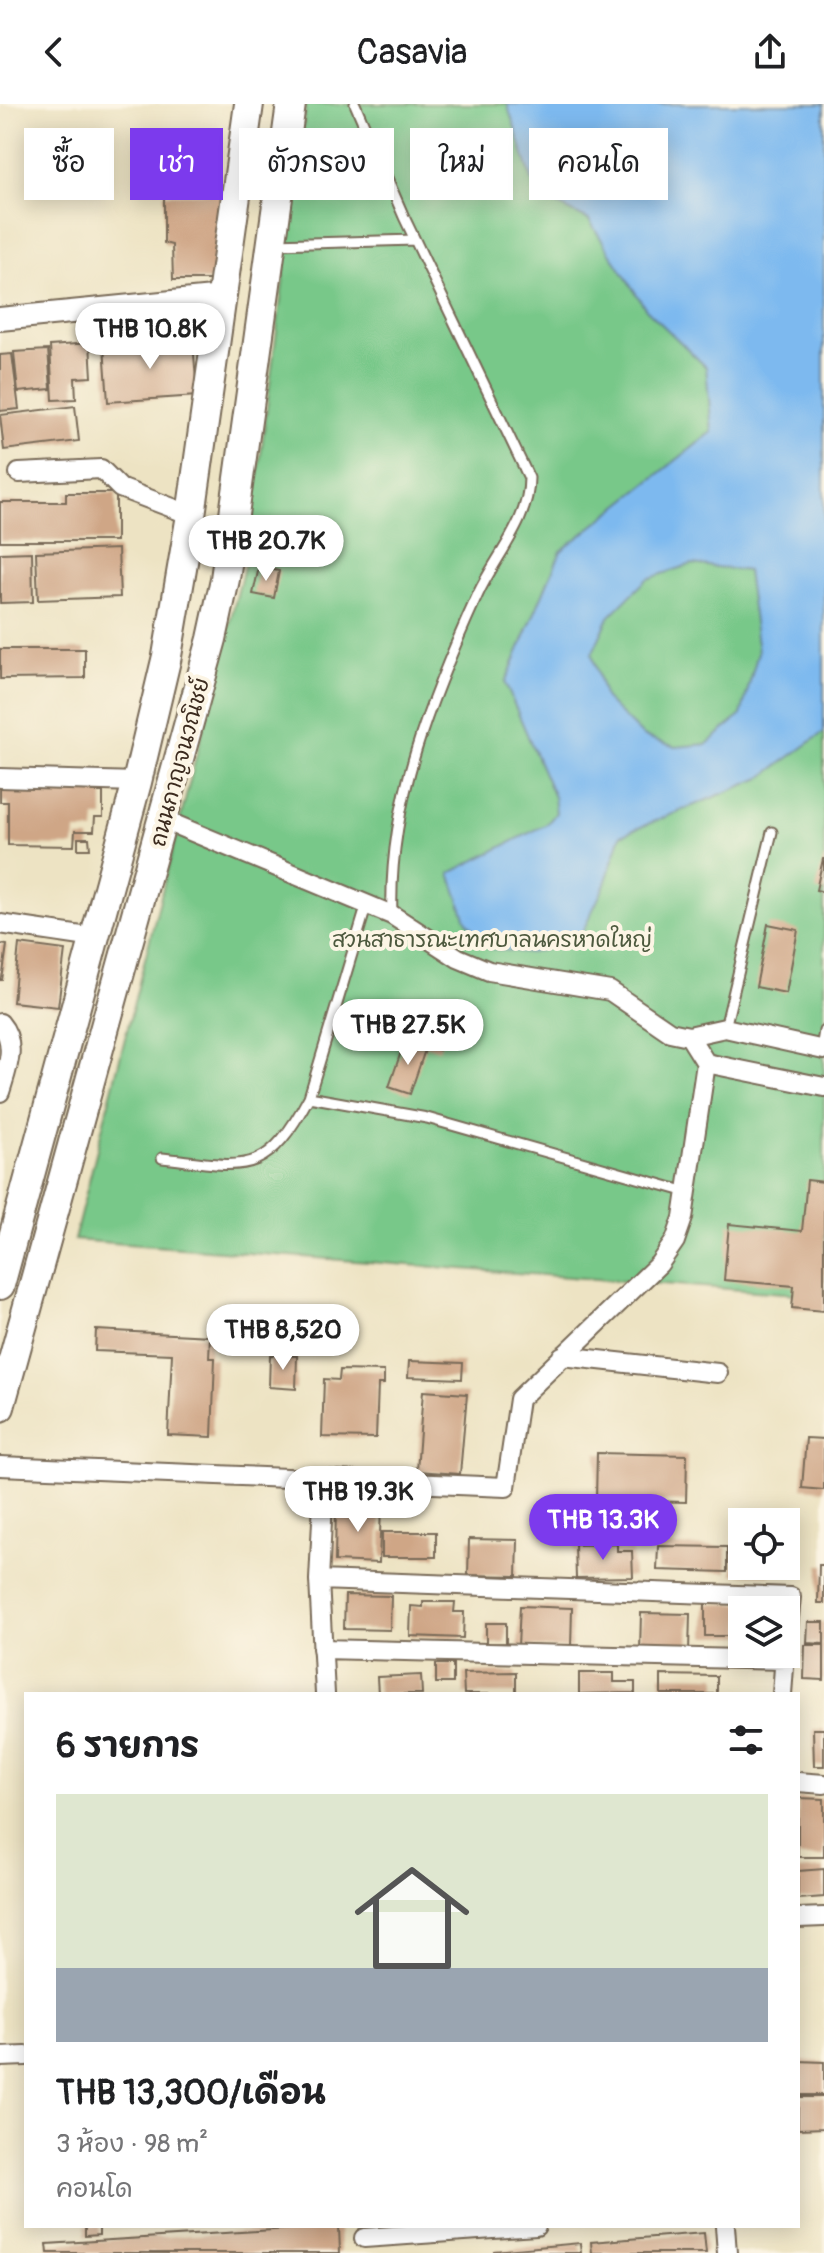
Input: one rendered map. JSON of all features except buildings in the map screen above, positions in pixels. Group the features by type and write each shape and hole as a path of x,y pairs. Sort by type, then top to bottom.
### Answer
{"main road":[{"name":"ถนนกาญจนวณิชย์","path":"0,1285 137,782 170,643 249,104"},
{"name":"ถนนกาญจนวณิชย์","path":"0,1407 75,1127 164,820 225,579 291,104"}],"street":[{"path":"0,319 223,297"},
{"path":"19,473 101,469 120,488 191,515"},
{"path":"0,778 137,782"},
{"path":"164,820 392,915 473,965 505,974 610,991 670,1032 689,1036 725,1028 823,1043"},
{"path":"0,924 95,938"},
{"path":"0,1023 9,1034 11,1046 0,1092"},
{"path":"0,1466 324,1482 506,1487 519,1399 669,1252 680,1229 706,1063 689,1036"},
{"path":"706,1063 824,1087"},
{"path":"562,1356 718,1373"},
{"path":"324,1482 319,1580 325,1692"},
{"path":"319,1580 763,1596"},
{"path":"322,1649 728,1653"},
{"path":"782,1692 784,1668"},
{"path":"800,1782 824,1784"},
{"path":"800,1918 824,1917"},
{"path":"0,2057 24,2056"},
{"path":"364,2239 510,2228"},
{"path":"725,2228 727,2253"}],"lane":[{"path":"355,104 415,240 525,464 529,493 517,526 489,571 453,649 424,729 397,818 392,858 392,915"},
{"path":"272,244 415,240"},
{"path":"725,1028 772,832"},
{"path":"162,1158 231,1165 256,1161 285,1139 309,1097 367,904"},
{"path":"309,1097 427,1118 687,1192"}],"green space":[{"name":"สวนสาธารณะเทศบาลนครหาดใหญ่","path":"306,104 824,104 824,1296 74,1240 249,547 294,200 394,200 394,128 303,128"}],"water":[{"path":"507,104 824,104 824,732 761,778 621,835 604,887 578,941 530,953 488,948 466,920 450,873 547,824 556,813 554,797 505,683 561,551 712,432 706,367 646,309 589,220 547,200 668,200 668,128 529,128 529,171","holes":["692,564 747,571 758,652 741,715 707,744 676,747 643,736 605,699 592,654 609,617 647,579"]}]}
